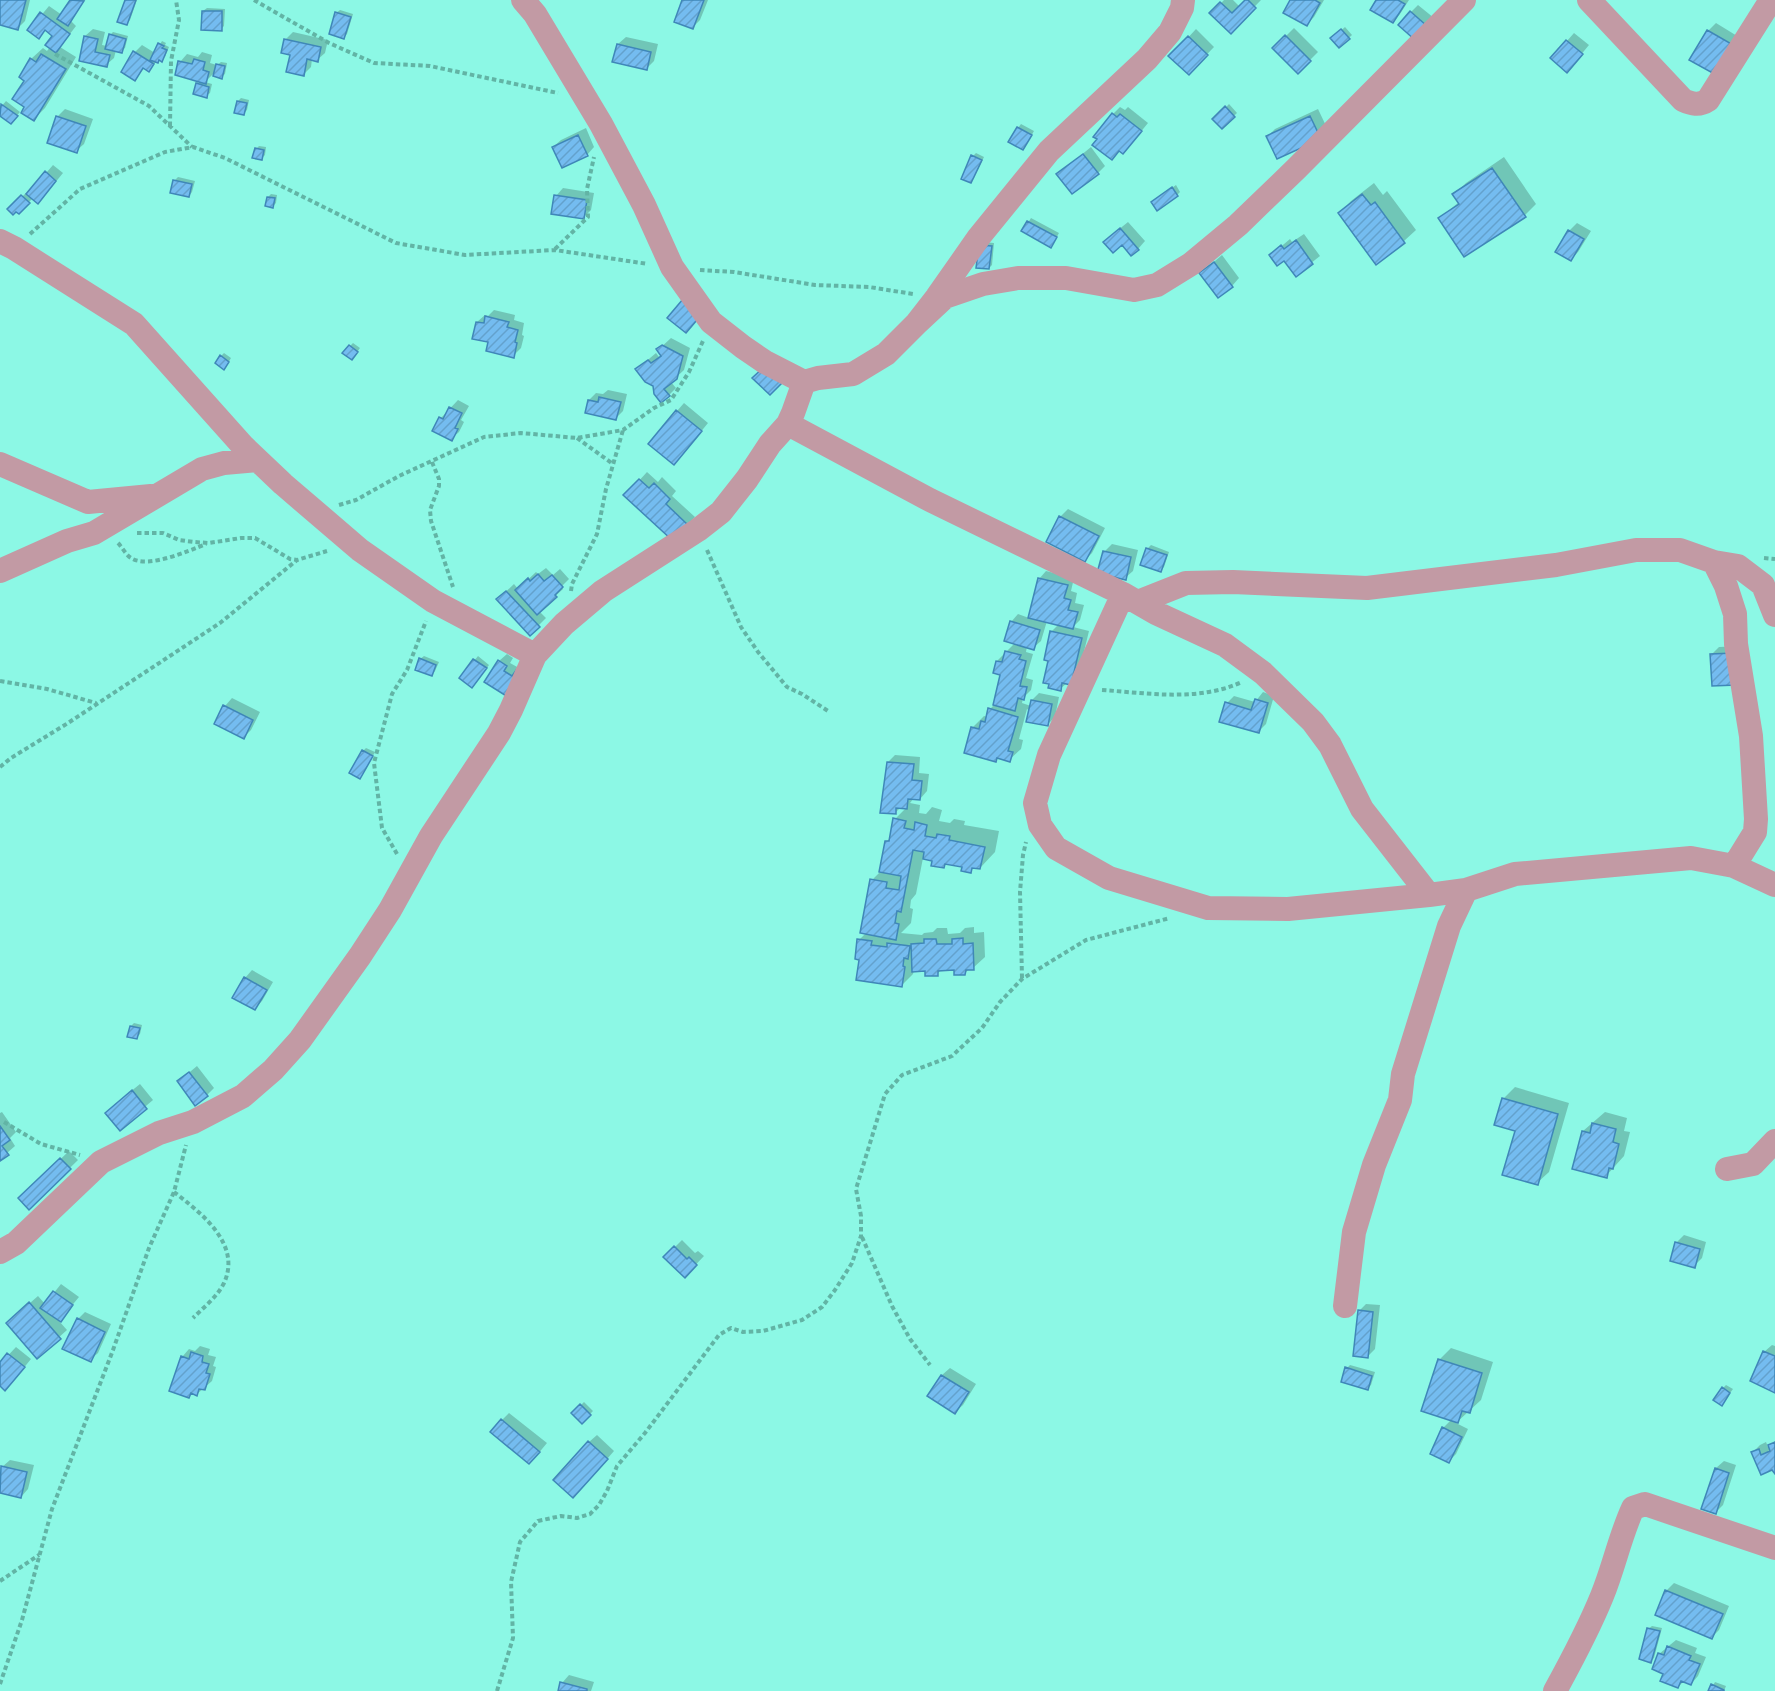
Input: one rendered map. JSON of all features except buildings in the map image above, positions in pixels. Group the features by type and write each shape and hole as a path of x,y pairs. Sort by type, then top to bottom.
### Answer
{"street":[{"path":"523,0 535,14 601,124 644,205 672,267 711,322 765,362 804,382 853,374 886,354 945,297 983,284 1018,278 1066,278 1134,290 1157,285 1191,264 1238,225 1296,170 1464,0"},
{"path":"916,324 979,237 1049,151 1147,59 1170,32 1182,8 1183,0"},
{"path":"1589,0 1683,100 1702,104 1708,100 1771,0"},
{"path":"7,244 134,324 243,446 353,544 434,601 535,655"},
{"path":"0,1252 16,1243 101,1162 159,1132 193,1122 243,1096 273,1070 300,1040 390,910 431,836 499,733 535,655 564,624 603,591 698,530 721,512 747,479 770,444 788,424 804,382"},
{"path":"788,424 930,500 1225,645 1263,673 1313,722 1330,745 1362,809 1429,895"},
{"path":"0,571 67,541 94,533 202,469 224,462 257,460"},
{"path":"0,464 88,502 160,495"},
{"path":"1775,615 1763,585 1738,567 1714,562 1680,550 1636,550 1556,565 1367,588 1233,582 1186,583 1130,598 1080,688 1049,755 1035,803 1040,825 1056,848 1109,878 1208,908 1288,909 1429,895 1466,890 1515,874 1691,858 1734,866 1775,885"},
{"path":"1714,562 1735,614 1736,644 1751,735 1755,832 1734,866"},
{"path":"1345,1306 1354,1232 1374,1165 1400,1100 1403,1074 1449,926 1466,890"},
{"path":"1727,1169 1753,1164 1775,1141"},
{"path":"1555,1691 1603,1595 1624,1528 1633,1508 1645,1504 1775,1548"}],"path":[{"path":"170,126 171,61 179,20 176,0"},
{"path":"254,0 329,43 374,63 430,66 585,98"},
{"path":"55,54 149,106 193,147 225,158 396,243 465,255 555,250 672,267 734,272 815,285 868,287 937,297"},
{"path":"7,244 80,189 165,152 193,147"},
{"path":"555,250 588,217 587,189 594,157"},
{"path":"315,511 356,500 399,476 484,437 521,433 577,438 623,430 654,408 671,400 688,372 711,322"},
{"path":"564,624 572,584 597,534 606,489 623,430"},
{"path":"577,438 613,464"},
{"path":"432,462 439,479 439,486 430,510 431,521 463,616"},
{"path":"698,530 741,627 758,652 787,687 802,693 828,711"},
{"path":"94,533 110,533 131,558 144,562 209,543 241,538 255,538 290,559 297,560"},
{"path":"128,533 163,533 179,540 209,543"},
{"path":"0,767 220,623 297,560 353,544"},
{"path":"410,876 382,828 374,764 392,694 407,670 434,601"},
{"path":"1080,688 1158,694 1196,694 1228,688 1263,673"},
{"path":"0,681 47,689 97,704"},
{"path":"1022,979 1020,892 1023,855 1035,803"},
{"path":"496,1691 513,1638 511,1582 520,1542 537,1521 561,1516 577,1518 590,1514 599,1505 616,1466 645,1433 719,1335 731,1328 743,1332 762,1331 802,1320 822,1306 835,1290 852,1263 861,1236 861,1216 856,1189 885,1094 902,1075 952,1056 982,1029 1000,1002 1022,979 1086,940 1175,917"},
{"path":"4,1122 41,1144 101,1162"},
{"path":"0,1684 22,1620 52,1509 114,1350 149,1248 174,1192 193,1122"},
{"path":"174,1192 202,1214 227,1249 228,1266 225,1282 215,1297 193,1318"},
{"path":"861,1236 892,1306 910,1339 930,1365"},
{"path":"0,1581 40,1555"}]}
